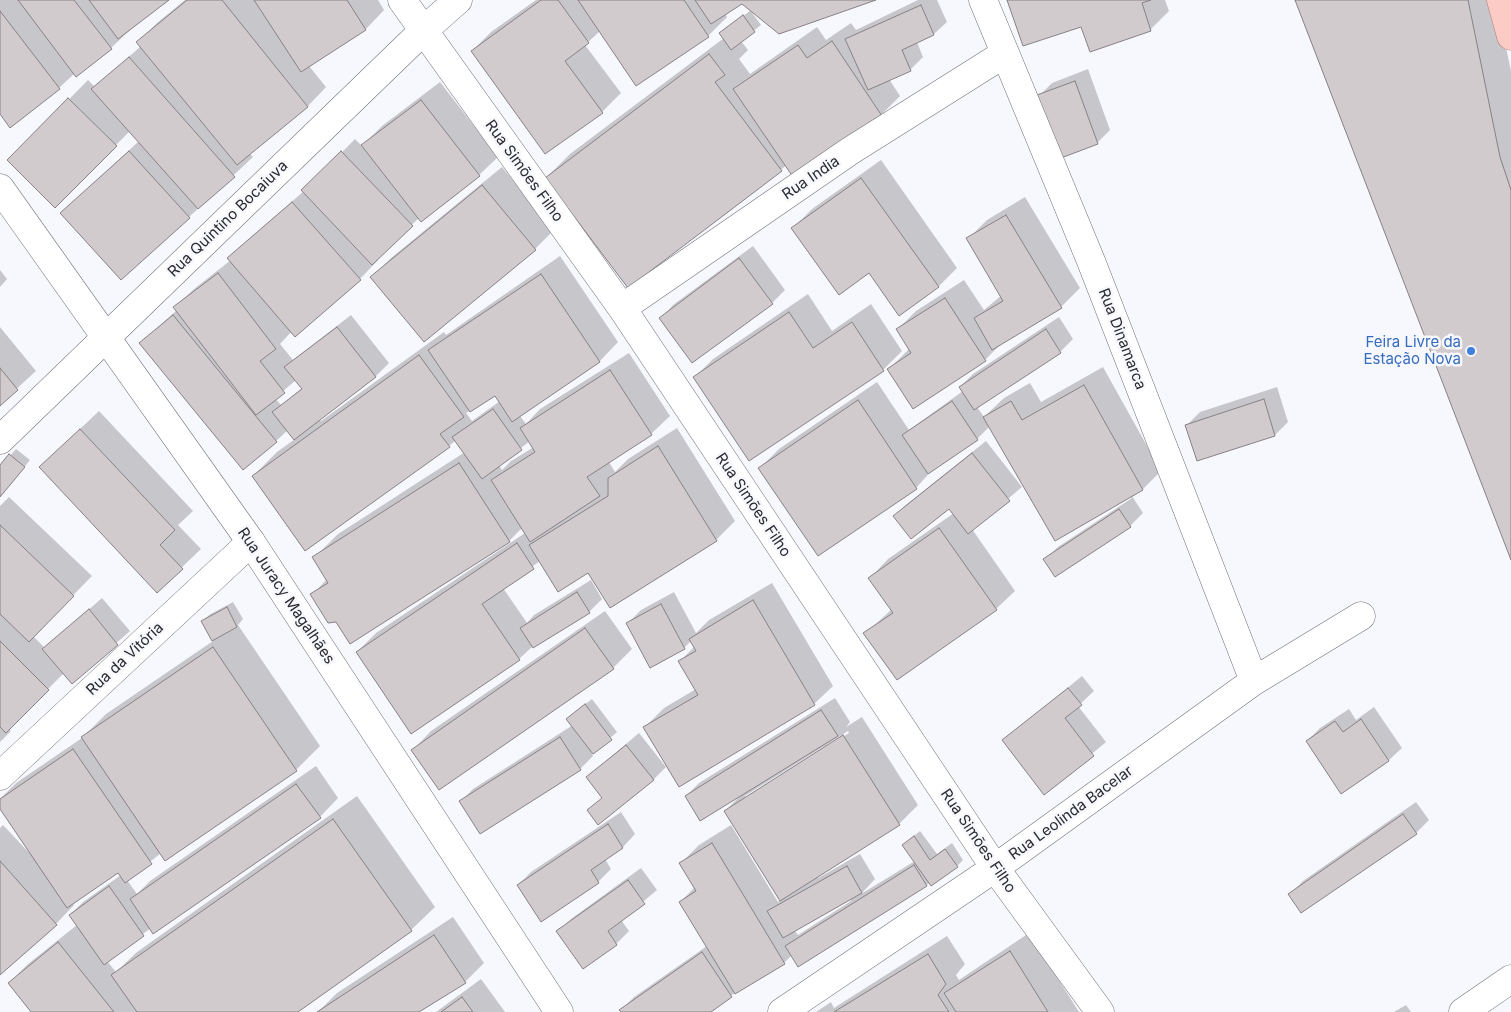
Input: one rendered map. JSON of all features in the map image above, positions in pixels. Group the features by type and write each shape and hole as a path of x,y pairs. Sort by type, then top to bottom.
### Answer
{"main road":[{"path":"1502,0 1511,36"}],"street":[{"name":"Rua Simões Filho","path":"402,0 622,308 995,868 1100,1012"},
{"name":"Rua Quintino Bocaiuva","path":"0,440 423,31 458,0"},
{"name":"Rua Dinamarca","path":"983,0 1091,261 1254,681"},
{"name":"Rua India","path":"622,308 850,151 1004,54"},
{"name":"Rua Juracy Magalhães","path":"0,188 251,542 559,1012"},
{"name":"Rua da Vitória","path":"0,776 251,542"},
{"name":"Rua Leolinda Bacelar","path":"782,1012 995,868 1254,681 1361,616"},
{"path":"1463,1012 1511,979"}],"building":[{"path":"18,0 74,0 112,49 76,77"},
{"path":"89,0 169,0 118,39"},
{"path":"187,0 222,0 308,107 237,165 136,42"},
{"path":"254,0 347,0 366,30 301,72"},
{"path":"541,0 558,0 589,43 565,61 603,113 545,154 471,51"},
{"path":"578,0 684,0 709,37 636,86"},
{"path":"695,0 876,0 779,34 742,4 711,24"},
{"path":"1007,0 1151,0 1142,3 1151,31 1090,52 1081,27 1023,46"},
{"name":"Feira Livre da Estação Nova","path":"1295,0 1468,0 1500,157 1511,190 1511,560"},
{"path":"921,5 934,35 902,50 911,71 868,90 845,39"},
{"path":"0,11 60,89 10,128 0,114"},
{"path":"743,15 755,32 731,50 719,33"},
{"path":"832,41 882,116 793,177 733,89 798,45 807,58"},
{"path":"709,54 725,75 715,82 782,171 628,288 545,178"},
{"path":"129,57 235,177 198,209 91,89"},
{"path":"1075,81 1098,144 1061,158 1037,95"},
{"path":"68,98 117,146 55,208 7,160"},
{"path":"421,100 480,176 421,222 361,145"},
{"path":"129,151 190,218 121,280 60,213"},
{"path":"341,151 413,226 372,265 301,190"},
{"path":"861,178 939,287 899,316 869,273 839,295 791,228"},
{"path":"482,185 536,250 424,342 370,277"},
{"path":"292,202 361,280 295,337 227,258"},
{"path":"1006,215 1062,308 992,350 974,318 1003,301 966,238"},
{"path":"739,258 773,304 692,363 659,318"},
{"path":"218,273 276,349 260,361 285,393 256,415 173,307"},
{"path":"541,274 600,362 512,422 495,396 470,412 428,350"},
{"path":"945,298 986,361 913,409 887,369 911,353 896,329"},
{"path":"789,312 813,348 852,322 884,371 749,461 693,377"},
{"path":"173,315 277,442 243,470 139,343"},
{"path":"337,327 376,377 294,440 272,412 302,389 284,367"},
{"path":"1046,329 1061,353 974,410 959,387"},
{"path":"419,355 464,417 440,434 450,447 305,551 252,476"},
{"path":"0,368 18,390 0,406"},
{"path":"610,370 652,435 587,477 600,496 530,542 491,480 535,452 520,428"},
{"path":"1084,385 1143,490 1055,541 983,417 1011,401 1022,420"},
{"path":"1264,399 1275,436 1197,461 1185,425"},
{"path":"858,400 917,489 818,556 758,468"},
{"path":"952,401 978,440 928,474 902,435"},
{"path":"493,409 522,450 482,479 452,437"},
{"path":"80,429 175,530 160,545 183,569 157,593 39,467"},
{"path":"658,446 717,541 610,608 588,573 558,592 529,545 608,496 608,478"},
{"path":"972,453 1010,501 968,534 949,509 911,539 893,516"},
{"path":"9,454 25,467 0,497 0,465"},
{"path":"459,463 510,542 350,644 336,622 328,623 310,594 328,583 312,557"},
{"path":"1119,509 1131,527 1055,577 1043,559"},
{"path":"0,525 74,596 29,642 0,614"},
{"path":"939,528 997,610 897,680 863,633 893,613 868,578"},
{"path":"517,543 534,569 482,604 520,660 411,734 356,652"},
{"path":"577,592 590,613 533,648 520,628"},
{"path":"753,600 815,705 679,787 643,727 698,695 678,661 696,651 689,639"},
{"path":"661,604 685,649 650,668 626,623"},
{"path":"227,607 237,627 212,641 201,621"},
{"path":"89,609 118,645 72,684 42,649"},
{"path":"585,628 614,669 439,790 411,750"},
{"path":"0,641 49,690 6,733 0,727"},
{"path":"213,647 297,771 165,861 81,737"},
{"path":"1068,688 1082,705 1065,718 1094,756 1044,795 1002,740"},
{"path":"585,704 612,740 593,754 566,719"},
{"path":"821,710 838,736 700,821 685,796"},
{"path":"1361,719 1389,761 1341,794 1306,741 1335,721 1343,732"},
{"path":"843,735 900,825 780,901 724,811"},
{"path":"560,737 581,770 480,834 459,801"},
{"path":"626,745 654,780 598,825 587,810 602,798 586,777"},
{"path":"73,749 152,864 125,883 118,873 67,908 0,809 0,799"},
{"path":"296,784 321,818 153,934 130,899"},
{"path":"1403,814 1417,834 1301,913 1288,894"},
{"path":"333,819 412,931 298,1012 137,1012 111,975"},
{"path":"608,824 623,848 591,870 599,883 541,922 517,885"},
{"path":"914,836 930,860 945,849 958,867 931,886 902,845"},
{"path":"712,843 785,964 735,994 679,902 696,891 679,863"},
{"path":"0,861 57,925 0,975"},
{"path":"914,865 927,886 798,967 785,946"},
{"path":"847,866 862,893 783,938 767,911"},
{"path":"628,880 645,904 608,931 617,945 583,969 556,931"},
{"path":"109,886 144,936 104,965 69,915"},
{"path":"434,935 466,983 419,1012 317,1012"},
{"path":"58,942 114,1012 31,1012 8,983"},
{"path":"1010,951 1048,1012 956,1012 944,993"},
{"path":"702,952 732,997 711,1012 621,1012 619,1010"},
{"path":"928,954 946,984 938,995 949,1012 834,1012"},
{"path":"462,997 473,1012 441,1012"}],"place":[{"name":"Feira Livre da Estação Nova","path":"1471,351"}]}
